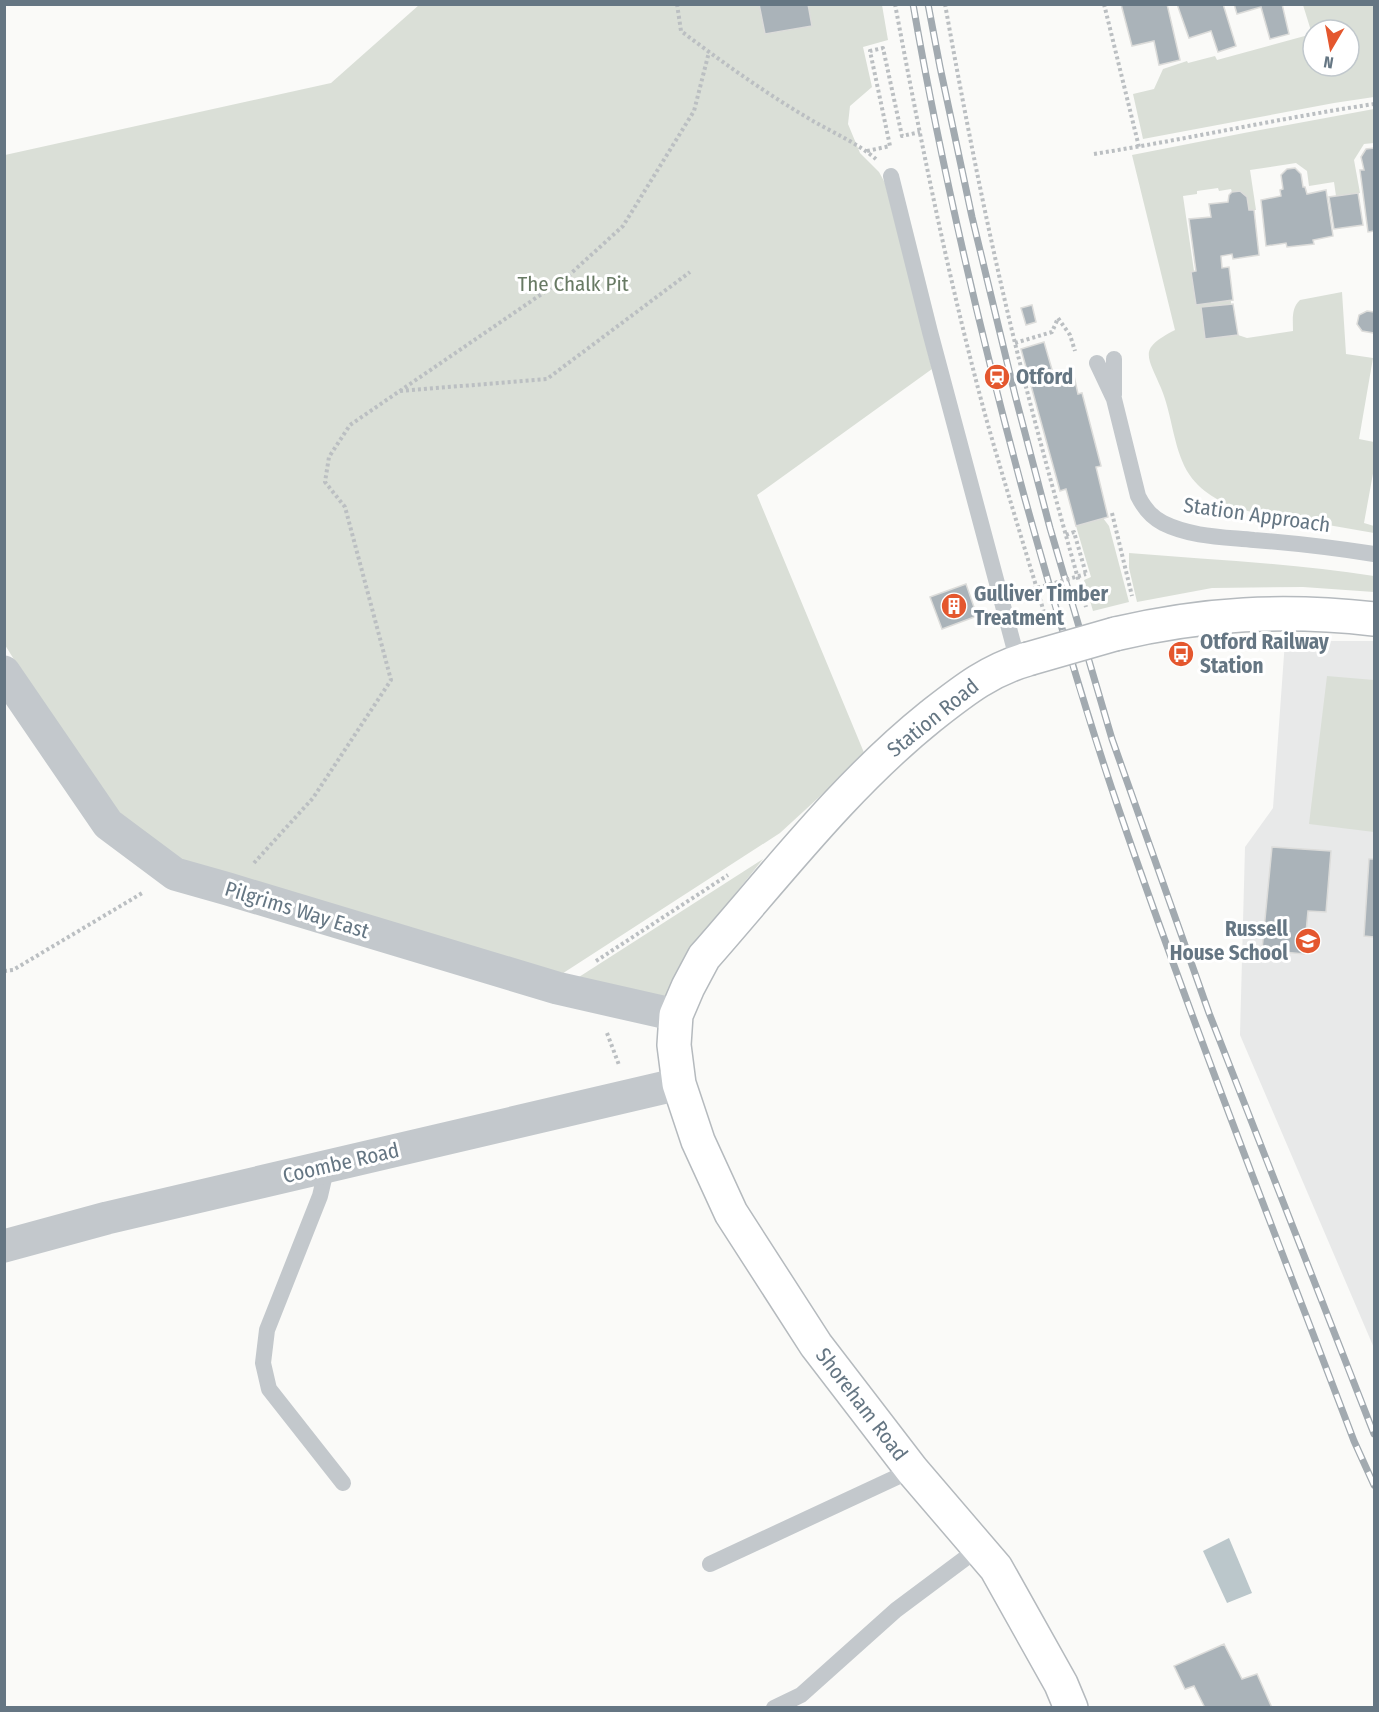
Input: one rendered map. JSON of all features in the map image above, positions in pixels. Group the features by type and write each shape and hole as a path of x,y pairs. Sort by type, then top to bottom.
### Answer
{"main road":[{"name":"Station Road","path":"679,1084 674,1045 676,1015 687,987 704,957 840,802 897,744 978,680 1023,660 1115,634 1184,621 1259,613 1302,613 1374,619"},
{"name":"Shoreham Road","path":"679,1084 698,1141 731,1213 816,1345 912,1470 996,1568 1061,1684 1071,1707"}],"street":[{"name":"Pilgrims Way East","path":"4,672 108,824 175,874 556,988 676,1015"},
{"name":"Coombe Road","path":"4,1246 107,1218 679,1084"}],"lane":[{"path":"891,176 930,332 1023,660"},
{"name":"Station Approach","path":"1114,359 1114,399"},
{"name":"Station Approach","path":"1097,363 1114,399 1138,496 1146,510 1162,522 1185,531 1212,536 1374,554"},
{"path":"327,1166 320,1196 267,1330 263,1363 269,1389 342,1483"},
{"path":"710,1564 912,1470"},
{"path":"774,1707 801,1695 896,1610 979,1548"}],"path":[{"path":"677,4 681,31 730,68 808,118 851,142"},
{"path":"895,4 957,300 986,418 1046,619"},
{"path":"945,4 964,107 1015,343 1086,608"},
{"path":"1104,4 1139,147"},
{"path":"867,152 890,146 870,51 883,48 902,136 920,132"},
{"path":"228,889 313,798 391,680 345,507 325,482 329,457 350,424 568,276 623,226 694,111 709,52"},
{"path":"1094,154 1288,117 1374,104"},
{"path":"399,391 547,379 690,272"},
{"path":"1015,343 1052,332 1058,318 1070,335 1077,356"},
{"path":"1045,461 1052,459"},
{"path":"1112,513 1133,602"},
{"path":"1026,591 1086,573 1074,532 1066,534"},
{"path":"1014,546 1023,543"},
{"path":"556,988 736,869"},
{"path":"4,971 13,970 175,874"},
{"path":"608,999 604,1023 620,1068 635,1095"}],"shaded area":[{"name":"Russell House School","path":"1285,641 1374,641 1374,1348 1240,1035 1245,847 1273,808"},
{"path":"1229,1538 1252,1593 1227,1603 1203,1551"}],"green space":[{"name":"The Chalk Pit","path":"419,5 882,5 888,40 863,47 872,87 850,106 848,124 860,153 879,172 885,183 932,369 757,495 865,755 780,833 554,979 181,866 111,815 5,645 5,155 331,83"},
{"path":"1303,5 1374,5 1374,97 1143,139 1133,94 1154,89 1163,69 1187,61 1188,63 1215,56 1217,60 1301,37 1301,78 1361,78 1361,18 1307,18"},
{"path":"1374,109 1374,143 1364,144 1354,160 1360,193 1336,196 1334,182 1309,186 1307,171 1296,163 1250,170 1256,210 1249,210 1247,197 1240,191 1232,192 1231,189 1197,191 1197,194 1183,196 1194,271 1191,272 1196,305 1231,300 1231,304 1201,308 1205,339 1238,335 1247,338 1293,331 1294,310 1300,300 1342,292 1346,354 1373,358 1359,439 1374,442 1374,468 1364,523 1374,526 1374,533 1243,510 1211,495 1198,485 1187,471 1182,461 1165,398 1150,360 1149,354 1155,342 1175,330 1132,155"},
{"path":"1103,518 1109,526 1129,602 1093,611 1084,580 1091,577 1076,526"},
{"path":"1129,553 1283,565 1374,576 1374,592 1303,587 1212,588 1137,602 1129,568"},
{"path":"1327,676 1374,680 1374,832 1309,824"},
{"path":"763,859 692,948 666,1006 568,984"}],"building":[{"path":"759,4 808,4 812,26 765,34"},
{"path":"1121,4 1167,4 1180,60 1159,65 1154,41 1132,46"},
{"path":"1177,4 1223,4 1236,46 1218,52 1211,31 1189,38"},
{"path":"1234,4 1282,4 1289,34 1270,39 1261,7 1237,14"},
{"path":"1374,148 1374,231 1368,232 1360,170 1364,170 1361,157 1366,149"},
{"path":"1295,168 1301,174 1303,187 1307,194 1326,190 1333,236 1313,240 1314,244 1287,247 1286,243 1266,246 1261,200 1281,196 1280,190 1283,189 1281,175 1287,169"},
{"path":"1240,191 1247,197 1249,210 1254,210 1259,255 1233,259 1232,254 1221,256 1222,268 1229,267 1233,300 1196,305 1191,272 1196,271 1189,219 1211,217 1209,204 1228,202 1232,192"},
{"path":"1358,193 1363,225 1334,229 1329,197"},
{"path":"1233,304 1238,335 1205,339 1201,307"},
{"path":"1032,305 1036,322 1026,325 1021,308"},
{"path":"1367,311 1374,312 1374,333 1362,331 1357,324 1359,315"},
{"path":"1044,342 1055,380 1074,376 1078,394 1082,393 1101,466 1096,467 1108,517 1076,526 1066,489 1060,491 1021,349"},
{"name":"Gulliver Timber Treatment","path":"966,584 977,616 942,629 930,597"},
{"path":"1272,847 1331,851 1326,912 1308,911 1304,954 1262,950"},
{"path":"1369,859 1374,859 1374,937 1364,936"},
{"path":"1224,1644 1242,1679 1257,1674 1272,1708 1205,1708 1194,1686 1185,1689 1174,1666"}],"railway":[{"path":"913,4 950,191 993,376 1058,616 1106,772 1204,1048 1354,1441 1374,1485"},
{"path":"928,4 972,217 1015,395 1050,528 1112,739 1209,1013 1374,1434"}],"place":[{"name":"Otford","path":"997,377"},
{"name":"Gulliver Timber Treatment","path":"954,606"},
{"name":"Otford Railway Station","path":"1181,654"},
{"name":"Russell House School","path":"1308,941"}]}
